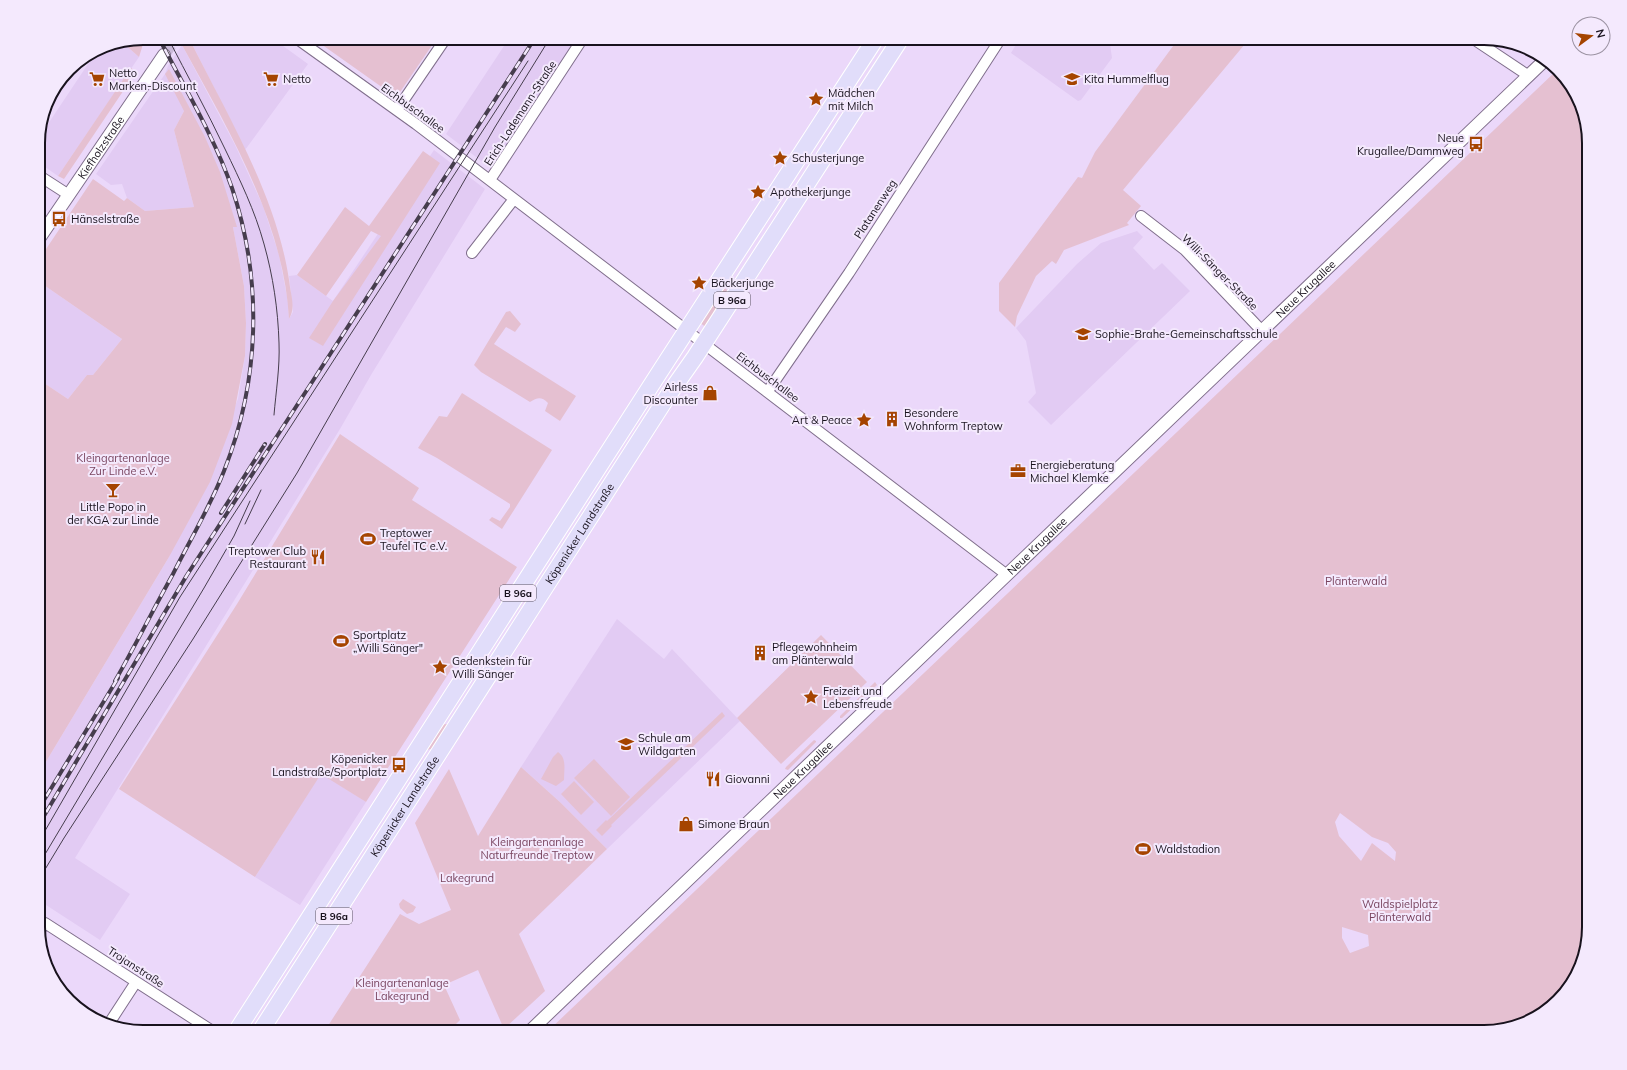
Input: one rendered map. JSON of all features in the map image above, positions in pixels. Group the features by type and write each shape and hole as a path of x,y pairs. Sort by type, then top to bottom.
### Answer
{"main road":[{"name":"Köpenicker Landstraße","path":"240,1025 871,45"},
{"name":"Köpenicker Landstraße","path":"264,1025 669,394 704,343 896,45"}],"street":[{"name":"Eichbuschallee","path":"306,45 397,110 490,180 1008,575"},
{"path":"397,110 441,45"},
{"name":"Erich-Lodemann-Straße","path":"490,180 578,45"},
{"name":"Platanenweg","path":"768,391 849,273 996,45"},
{"path":"1482,45 1529,76"},
{"name":"Kiefholzstraße","path":"45,230 164,55"},
{"name":"Neue Krugallee","path":"535,1025 1542,64"},
{"path":"45,180 69,195"},
{"path":"472,253 514,199"},
{"name":"Willi-Sänger-Straße","path":"1141,216 1184,250 1262,331"},
{"name":"Trojanstraße","path":"45,923 203,1025"},
{"path":"111,1020 136,982"}],"shaded area":[{"path":"182,45 235,145 263,206 279,255 288,302 289,319 293,312 289,276 297,275 333,301 434,150 485,189 371,375 340,429 75,858 130,894 100,940 46,905 45,906 45,763 169,557 238,399 245,356 246,323 244,286 233,227 184,111 174,130 194,207 145,211 127,198 122,184 111,185 96,174 165,74 168,66"},
{"path":"192,45 282,45 308,64 245,150"},
{"path":"502,45 572,45 549,84 493,170 446,134 504,46"},
{"name":"Kita Hummelflug","path":"1016,45 1110,45 1112,58 1081,100 1078,101 1011,53"},
{"path":"127,46 139,57 58,176 45,167 45,137 47,126 90,61 94,58 105,52"},
{"name":"Sophie-Brahe-Gemeinschaftsschule","path":"1137,231 1143,237 1133,248 1154,270 1162,263 1190,291 1051,425 1028,402 1036,393 1026,341 1016,328 1077,264 1101,243"},
{"path":"45,286 122,339 93,375 87,375 68,399 45,384"},
{"name":"Schule am Wildgarten","path":"617,619 664,659 672,649 740,721 607,849 561,803 521,767"},
{"path":"321,773 366,802 300,905 255,877"}],"green space":[{"path":"143,45 139,57 127,46"},
{"path":"182,45 193,45 235,128 263,190 275,222 284,254 292,300 292,311 289,319 285,283 277,247 265,212 235,143"},
{"path":"322,45 432,45 398,95 393,95"},
{"path":"1174,45 1244,45 1123,190 1141,206 1127,223 1129,225 1064,250 1056,264 1052,261 1036,276 1017,316 1015,327 999,311 999,283 1078,177 1082,178 1095,152"},
{"path":"131,68 136,72 64,179 58,176"},
{"name":"Kleingartenanlage Zur Linde e.V.","path":"169,69 205,137 220,172 237,227 233,227 244,286 246,323 245,356 232,424 210,482 169,557 45,763 45,384 68,399 87,375 93,375 122,339 45,286 45,251 93,179 124,201 127,198 145,211 194,207 174,130 184,111 165,74"},
{"name":"Plänterwald","path":"1553,73 1558,78 1575,105 1579,118 1582,143 1582,927 1579,952 1575,965 1558,992 1549,1001 1516,1020 1490,1025 554,1025","holes":["1340,813 1372,837 1388,843 1396,852 1395,861 1372,843 1361,861 1339,836 1335,822","1342,927 1368,935 1369,946 1350,953 1342,938"]},
{"path":"423,151 440,163 323,346 309,338 333,301 381,236 371,231 326,296 297,275 345,207 369,226"},
{"path":"725,282 728,296 707,328 699,322"},
{"path":"510,311 521,324 515,332 506,327 494,344 576,396 560,421 545,411 548,403 543,399 539,398 530,402 481,372 474,365 506,312"},
{"path":"462,393 552,450 502,529 489,520 492,517 500,521 510,507 510,504 437,458 418,448 439,416 447,417"},
{"name":"Sportplatz „Willi Sänger\"","path":"340,434 419,488 412,500 517,567 366,802 321,774 255,877 119,789 237,604"},
{"path":"821,635 867,682 781,764 737,718"},
{"path":"875,682 877,685 842,718 840,718 840,716"},
{"path":"722,712 725,716 611,825 612,826 602,836 596,830 606,820 607,821"},
{"path":"453,723 438,747 423,751 440,725"},
{"path":"814,740 816,742 788,770 785,769 786,767"},
{"path":"558,752 564,761 564,780 556,786 541,779 553,757"},
{"path":"594,759 630,797 611,816 574,778"},
{"path":"521,767 561,803 607,849 519,934 545,991 508,1025 502,1025 478,970 444,985 460,1020 455,1025 329,1025 400,914 419,924 451,910 415,823 449,769 478,836"},
{"path":"574,781 594,802 581,815 561,794"},
{"path":"403,899 416,907 413,912 407,914 400,908 399,904"}],"tunnel":[{"path":"164,55 170,45"}],"tram line":[{"path":"172,45 236,172 252,208 264,244 272,280 278,330 279,361 274,415"},
{"path":"45,869 193,639 297,473 495,127 546,45"},
{"path":"45,831 180,597 528,61"},
{"path":"245,524 261,490"},
{"path":"45,854 204,588 234,536 250,501"}],"railway":[{"path":"115,681 213,498 236,437 245,401 251,366 253,294 249,259 242,223 232,188 217,150 163,45"},
{"path":"45,814 187,575 530,45"},
{"path":"221,513 265,444"},
{"path":"45,798 118,678"}],"place":[{"name":"Netto Marken-Discount","path":"97,79"},
{"name":"Netto","path":"271,79"},
{"name":"Kita Hummelflug","path":"1072,79"},
{"name":"Mädchen mit Milch","path":"816,99"},
{"name":"Neue Krugallee/Dammweg","path":"1476,144"},
{"name":"Schusterjunge","path":"780,158"},
{"name":"Apothekerjunge","path":"758,192"},
{"name":"Hänselstraße","path":"59,219"},
{"name":"Bäckerjunge","path":"699,283"},
{"name":"Sophie-Brahe-Gemeinschaftsschule","path":"1083,334"},
{"name":"Airless Discounter","path":"710,393"},
{"name":"Besondere Wohnform Treptow","path":"892,419"},
{"name":"Art & Peace","path":"864,420"},
{"name":"Energieberatung Michael Klemke","path":"1018,471"},
{"name":"Little Popo in der KGA zur Linde","path":"113,490"},
{"name":"Treptower Teufel TC e.V.","path":"368,539"},
{"name":"Treptower Club Restaurant","path":"318,557"},
{"name":"Sportplatz „Willi Sänger\"","path":"341,641"},
{"name":"Pflegewohnheim am Plänterwald","path":"760,653"},
{"name":"Gedenkstein für Willi Sänger","path":"440,667"},
{"name":"Freizeit und Lebensfreude","path":"811,697"},
{"name":"Schule am Wildgarten","path":"626,744"},
{"name":"Köpenicker Landstraße/Sportplatz","path":"399,765"},
{"name":"Giovanni","path":"713,779"},
{"name":"Simone Braun","path":"686,824"},
{"name":"Waldstadion","path":"1143,849"}],"park label":[{"name":"Kleingartenanlage Naturfreunde Treptow","path":"537,848"},
{"name":"Lakegrund","path":"467,878"},
{"name":"Waldspielplatz Plänterwald","path":"1400,910"},
{"name":"Kleingartenanlage Lakegrund","path":"402,989"}]}
